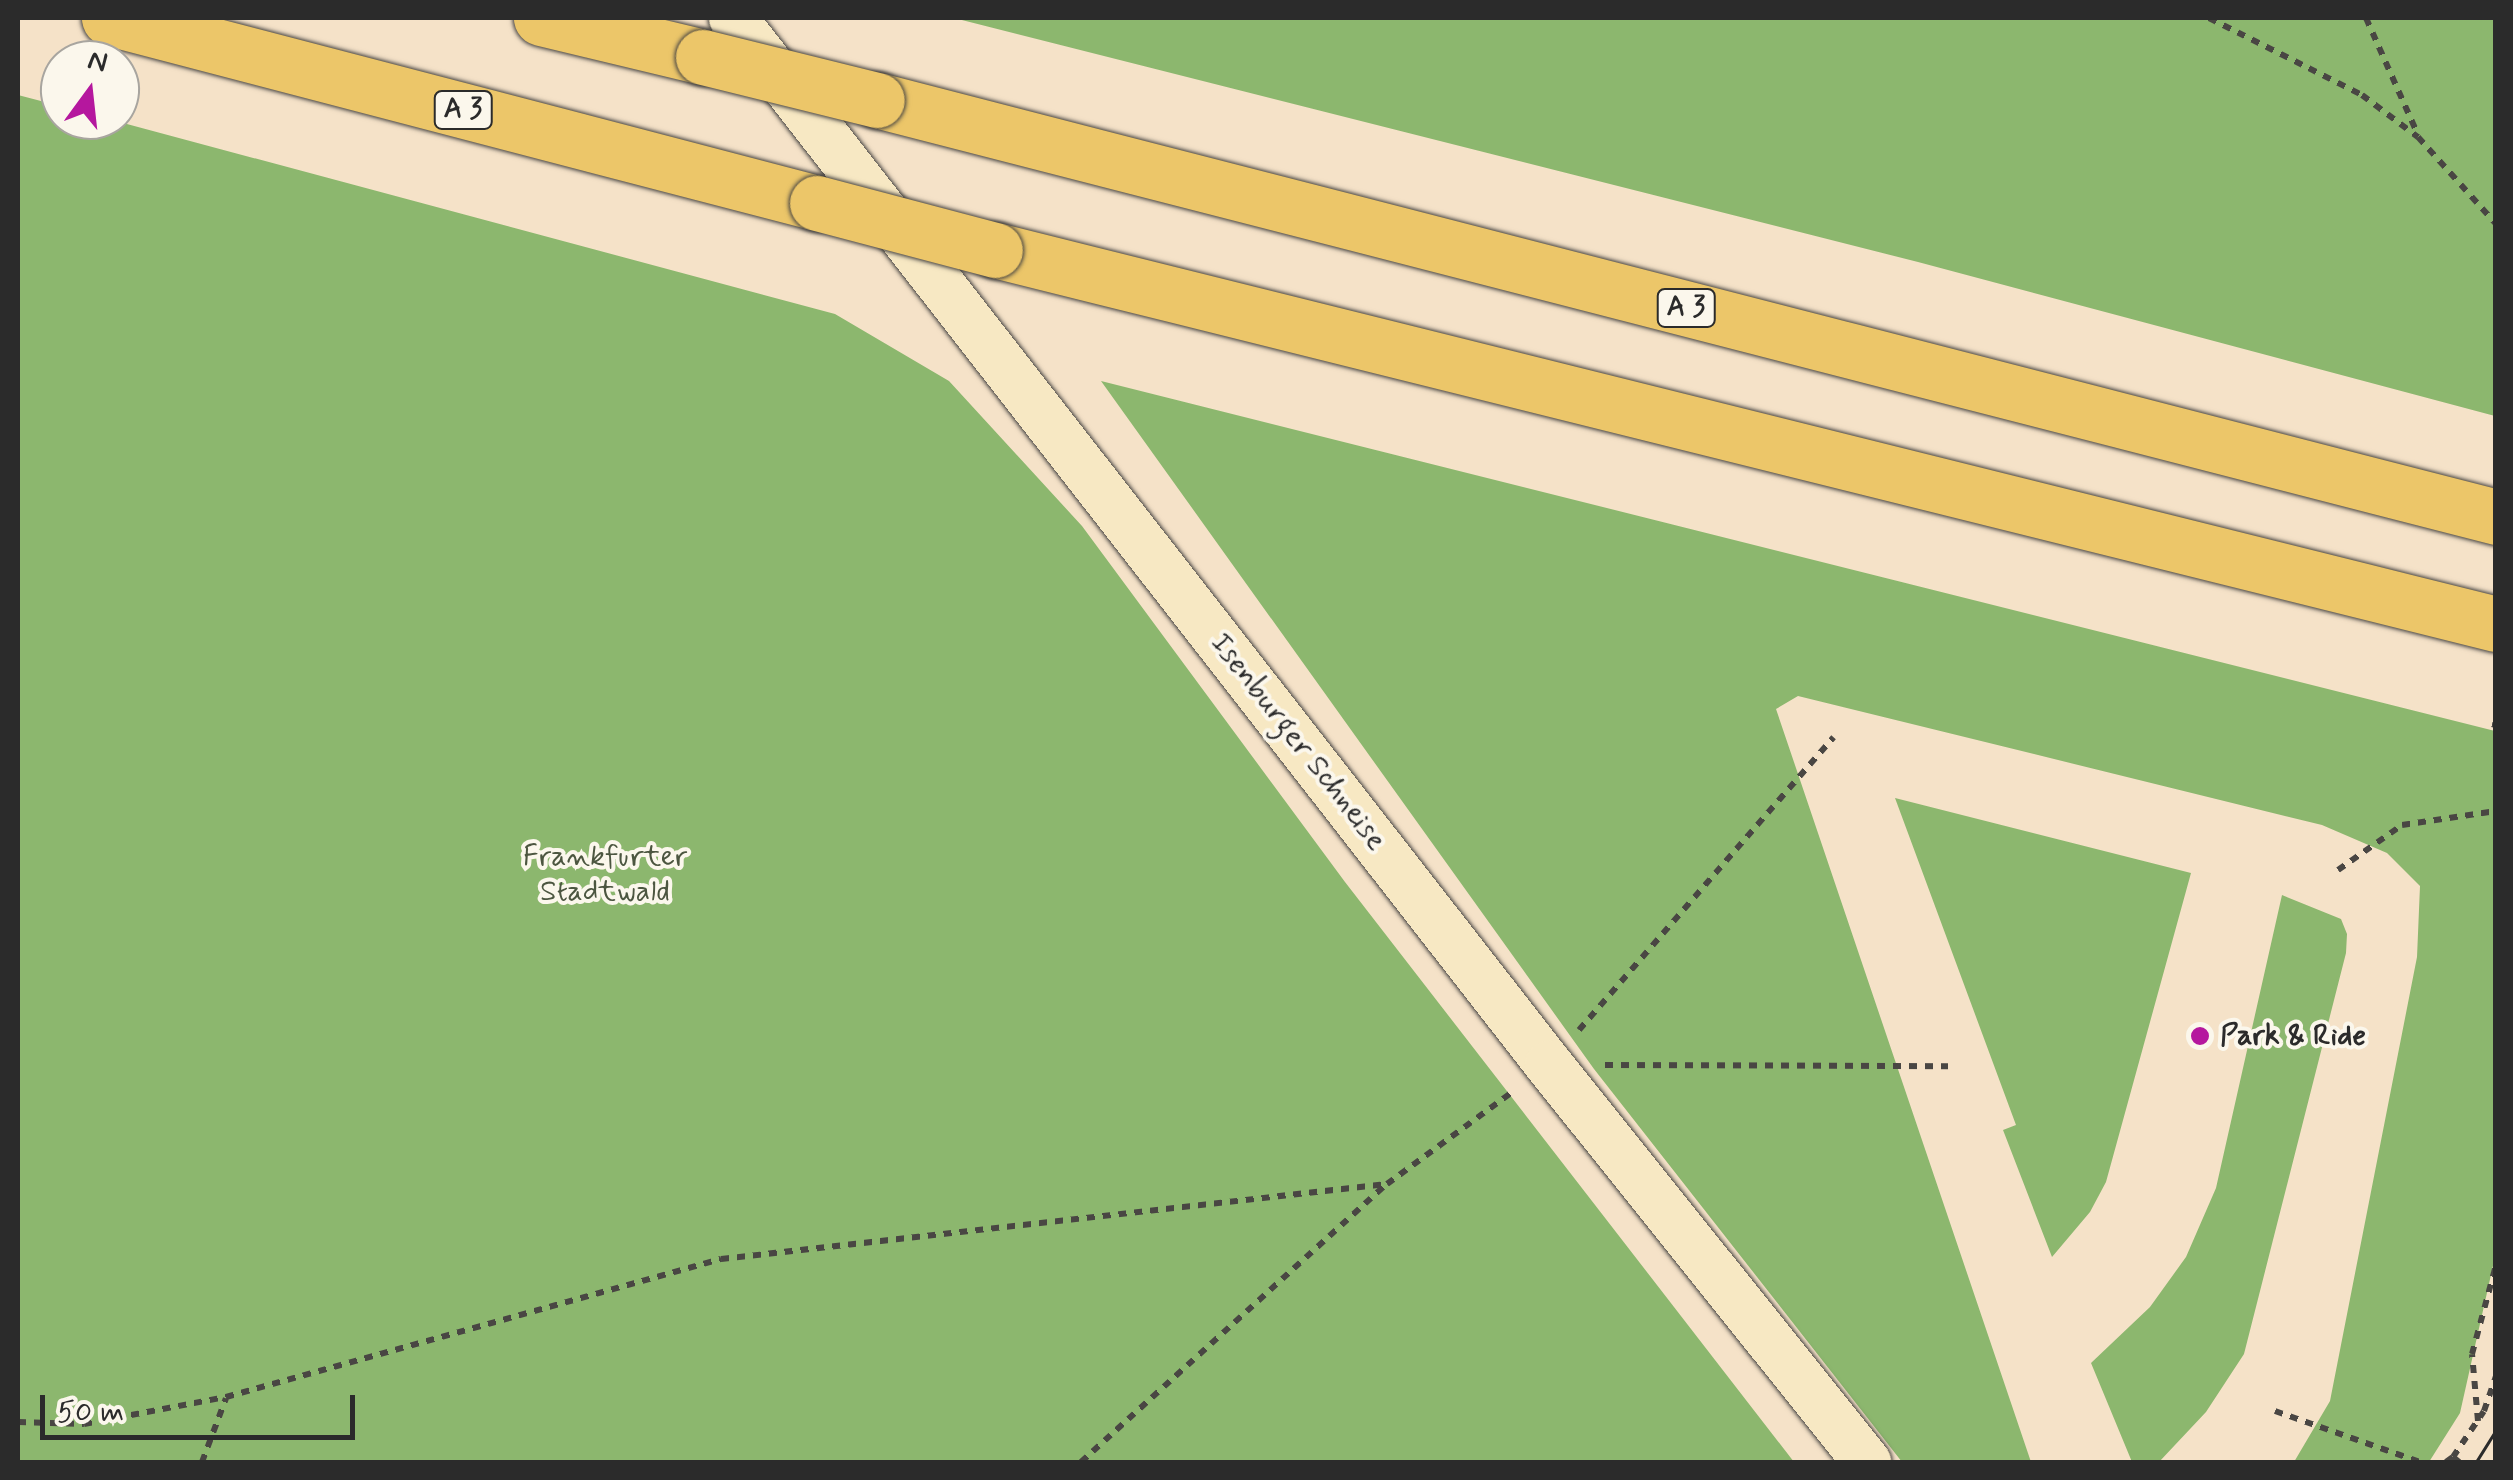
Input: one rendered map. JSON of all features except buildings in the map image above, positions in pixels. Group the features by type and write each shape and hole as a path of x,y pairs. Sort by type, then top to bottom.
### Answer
{"highway":[{"name":"A 3","path":"109,18 995,250 2496,624"},
{"name":"A 3","path":"541,18 718,37 877,100 2496,517"}],"main road":[{"name":"Isenburger Schneise","path":"718,37 1866,1462"}],"path":[{"path":"2209,18 2362,96 2418,137 2496,224"},
{"path":"2366,18 2418,137"},
{"path":"1081,1462 1387,1184 1549,1064 1834,737"},
{"path":"2338,870 2402,824 2496,811"},
{"path":"1549,1064 1948,1066"},
{"path":"18,1422 84,1424 226,1397 720,1260 1387,1184"},
{"path":"2478,1421 2472,1354 2496,1265"},
{"path":"2453,1461 2478,1421 2496,1376"},
{"path":"202,1462 226,1397"},
{"path":"2275,1411 2420,1462"}],"green space":[{"path":"954,18 2495,18 2495,416 1918,262"},
{"name":"Frankfurter Stadtwald","path":"18,95 40,101 40,140 140,140 140,128 835,314 949,381 1082,526 1345,882 1794,1462 18,1462"},
{"path":"1101,381 2495,731 2495,1257 2460,1413 2429,1462 2294,1462 2330,1401 2417,957 2420,886 2387,853 2322,825 1798,696 1776,709 2031,1462 1902,1462 1594,1069"},
{"path":"1895,798 2191,873 2106,1182 2090,1212 2052,1257 2003,1130 2016,1125"},
{"path":"2282,895 2341,919 2347,934 2346,953 2244,1354 2206,1412 2159,1462 2132,1462 2091,1363 2150,1307 2186,1257 2216,1188"}],"tram line":[{"path":"2476,1462 2496,1430"}],"place":[{"name":"Park & Ride","path":"2200,1036"}]}
